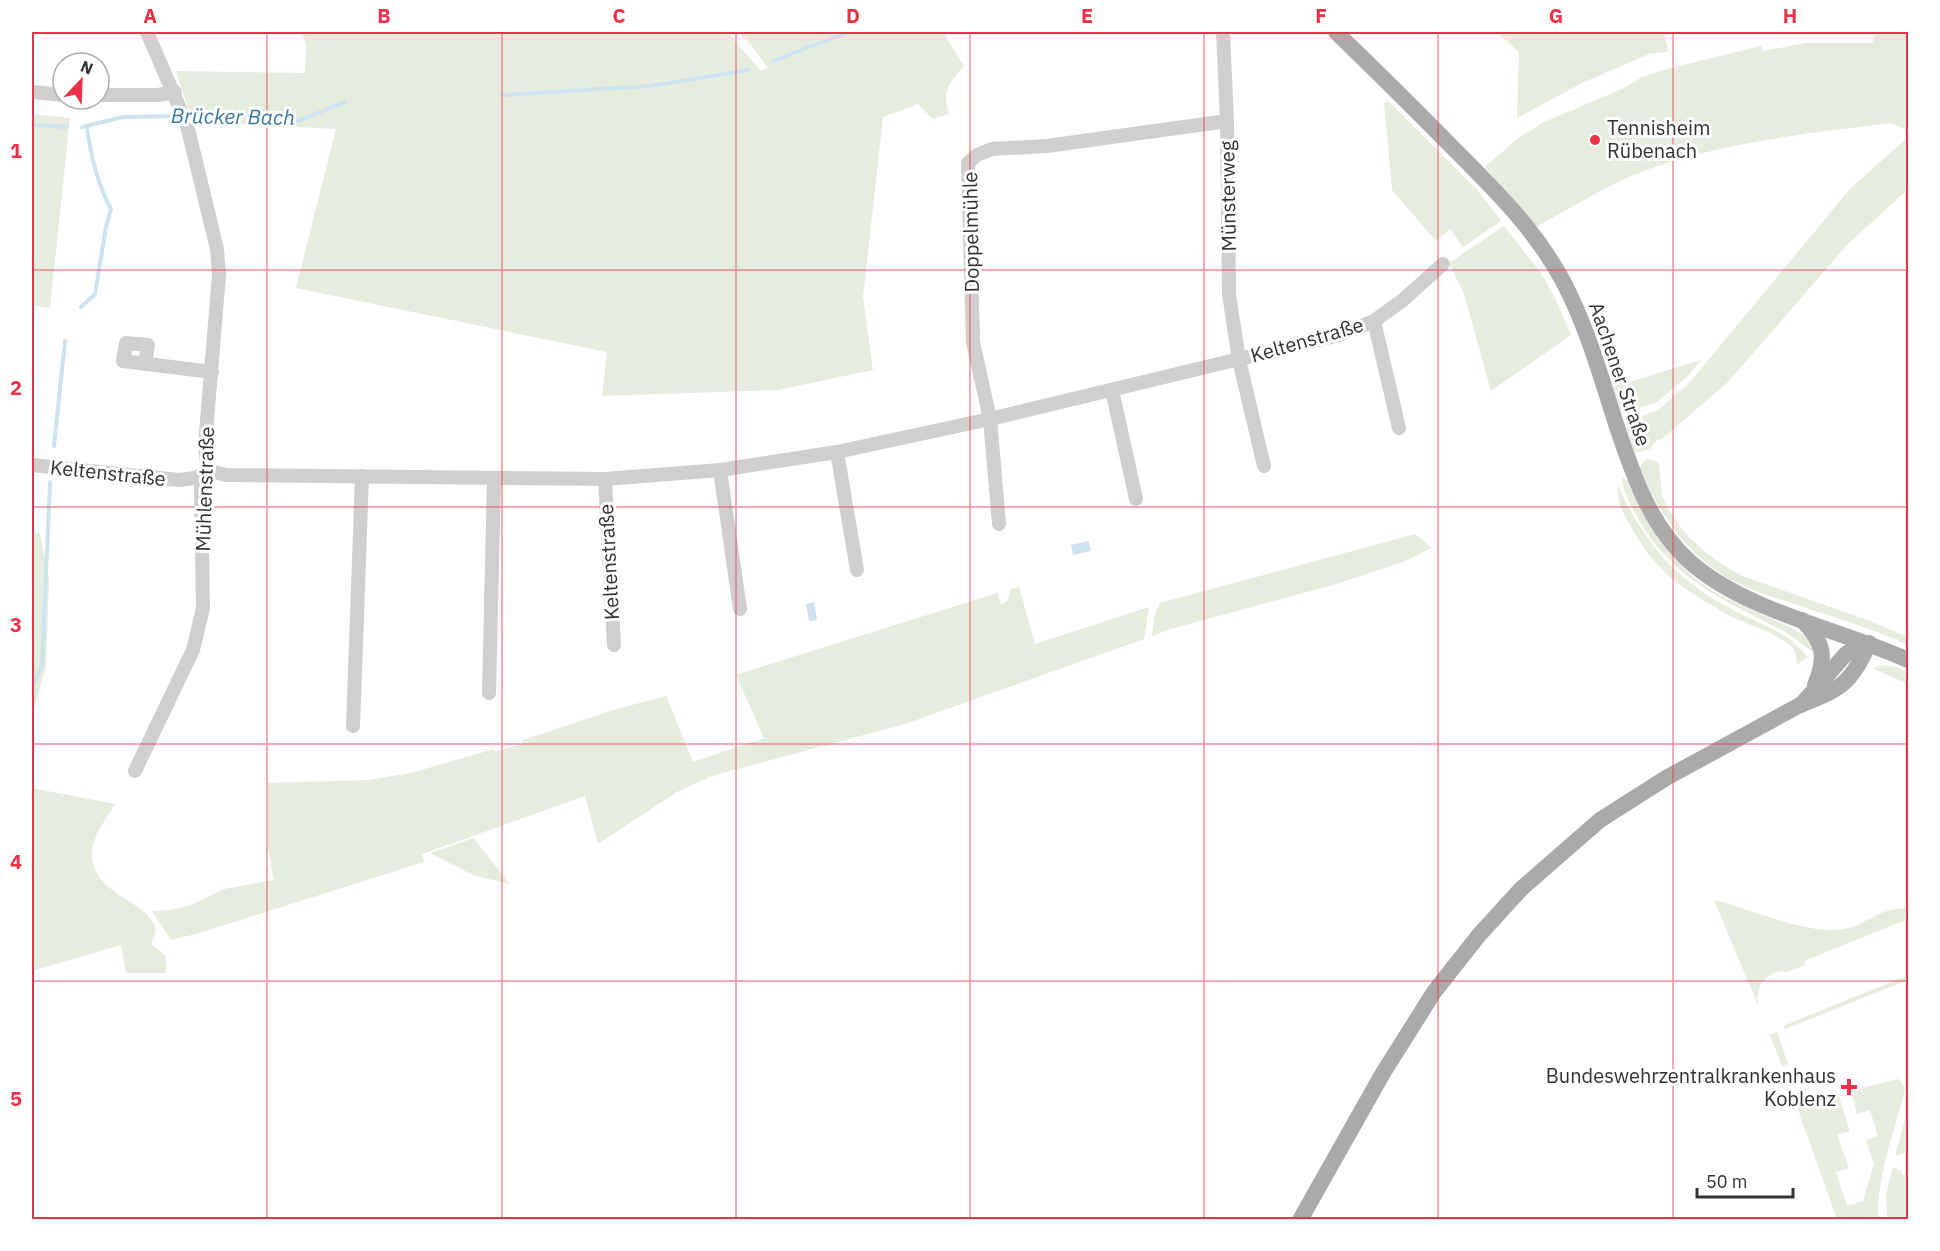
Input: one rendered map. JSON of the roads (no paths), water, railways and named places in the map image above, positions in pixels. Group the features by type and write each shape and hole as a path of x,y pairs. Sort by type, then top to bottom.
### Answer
{"main road":[{"name":"Aachener Straße","path":"1336,32 1491,185 1540,243 1564,283 1580,319 1645,503 1664,532 1687,560 1713,580 1746,597 1908,660"},
{"path":"1802,619 1813,631 1822,649 1821,667 1815,687"},
{"path":"1800,705 1849,651 1869,643"},
{"path":"1300,1220 1383,1072 1434,992 1479,935 1522,888 1600,820 1666,778 1844,683 1859,666 1869,643"}],"street":[{"name":"Mühlenstraße","path":"135,771 193,650 203,608 201,487 210,471 207,466 205,445 219,274 217,249 186,123 147,32"},
{"name":"Münsterweg","path":"1223,32 1227,121 1229,294 1239,360"},
{"path":"32,92 51,94"},
{"path":"111,96 158,95 177,98"},
{"name":"Doppelmühle","path":"990,419 973,342 968,163 977,155 992,149 1047,146 1227,121"},
{"name":"Keltenstraße","path":"32,465 179,480 195,478 210,471 226,475 494,480 605,479 720,470 837,452 990,419 1339,335 1374,321 1403,300 1443,264"},
{"name":"Keltenstraße","path":"1374,321 1399,428"},
{"name":"Keltenstraße","path":"1239,360 1264,466"},
{"path":"145,364 212,372"},
{"path":"1112,390 1136,498"},
{"path":"990,419 999,524"},
{"path":"837,452 857,570"},
{"path":"720,470 740,609"},
{"path":"353,726 362,476"},
{"name":"Keltenstraße","path":"605,479 614,645"},
{"path":"489,693 494,480"}],"water":[{"path":"1089,541 1091,551 1073,555 1071,545"},
{"path":"814,602 817,620 809,621 806,604"}],"waterway":[{"name":"Brücker Bach","path":"773,61 848,32"},
{"name":"Brücker Bach","path":"502,95 650,86 749,70"},
{"name":"Brücker Bach","path":"186,116 247,114 298,121 345,102"},
{"name":"Brücker Bach","path":"82,127 123,117 179,116"},
{"name":"Brücker Bach","path":"32,125 67,127"},
{"path":"81,307 95,294 111,209 95,170 87,128"},
{"path":"54,446 65,341"},
{"path":"32,687 42,666 50,482"}],"place":[{"name":"Tennisheim Rübenach","path":"1595,140"},
{"name":"Bundeswehrzentralkrankenhaus Koblenz","path":"1849,1087"}]}
